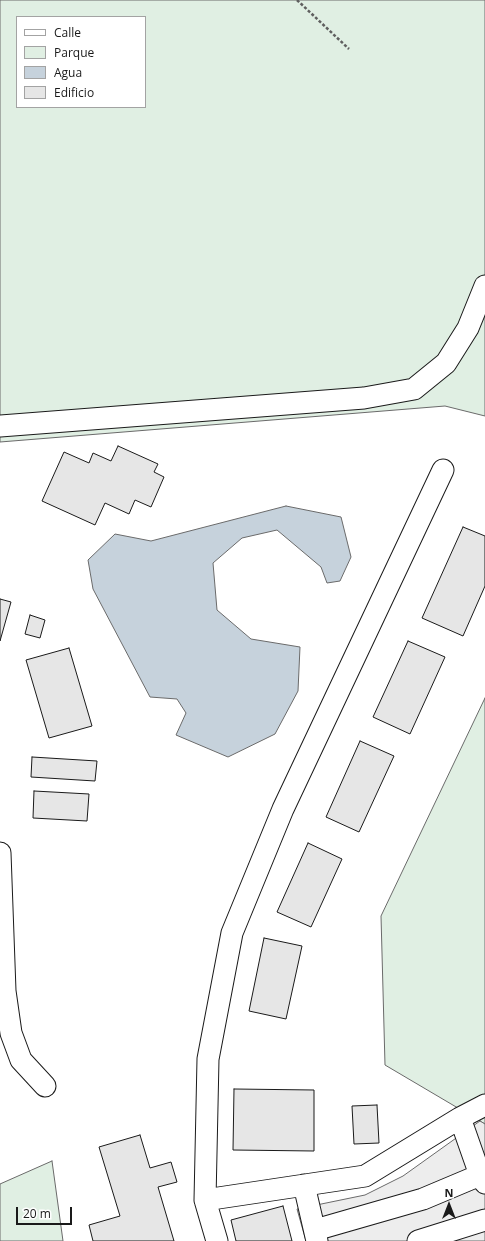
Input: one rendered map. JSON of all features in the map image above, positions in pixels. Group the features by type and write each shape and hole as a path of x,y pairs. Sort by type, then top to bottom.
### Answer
{"street":[{"path":"0,426 364,398 414,389 446,363 468,328 485,286"},
{"path":"217,1241 205,1200 208,1059 232,933 283,809 443,470"},
{"path":"0,853 5,990 11,1033 21,1060 45,1086"},
{"path":"205,1200 365,1176 460,1118 485,1105"},
{"path":"304,1185 316,1236 482,1179 460,1118"},
{"path":"418,1241 485,1220"}],"path":[{"path":"298,0 349,49"}],"green space":[{"path":"0,0 485,0 485,416 445,406 0,442"},
{"path":"485,698 485,1124 385,1065 381,916"},
{"path":"52,1161 63,1241 0,1241 0,1184"}],"shaded area":[{"path":"480,1121 485,1124 485,1241 306,1241 297,1209 365,1195 403,1176"}],"water":[{"path":"286,506 341,517 351,557 340,581 327,583 321,567 277,530 242,538 213,563 217,610 251,639 300,647 298,691 275,734 228,757 176,735 186,713 177,699 150,697 93,589 88,560 115,534 151,541"}],"building":[{"path":"118,446 158,464 154,472 164,477 151,507 135,500 129,514 105,503 95,525 42,501 64,452 89,463 93,453 111,461"},
{"path":"463,527 485,536 485,586 463,636 422,618"},
{"path":"0,599 11,602 0,641"},
{"path":"30,615 45,620 40,638 25,634"},
{"path":"408,641 445,657 410,734 373,717"},
{"path":"69,648 92,726 49,738 26,660"},
{"path":"360,741 394,756 359,832 326,817"},
{"path":"32,757 97,761 95,781 31,777"},
{"path":"34,791 89,794 87,821 33,818"},
{"path":"308,843 342,859 311,927 277,912"},
{"path":"264,938 302,946 286,1019 249,1011"},
{"path":"234,1089 314,1090 314,1151 233,1150"},
{"path":"377,1105 379,1143 354,1144 352,1106"},
{"path":"140,1135 150,1168 171,1162 177,1182 158,1187 174,1241 93,1241 89,1225 120,1216 99,1147"},
{"path":"283,1206 292,1241 236,1241 231,1220"}]}
